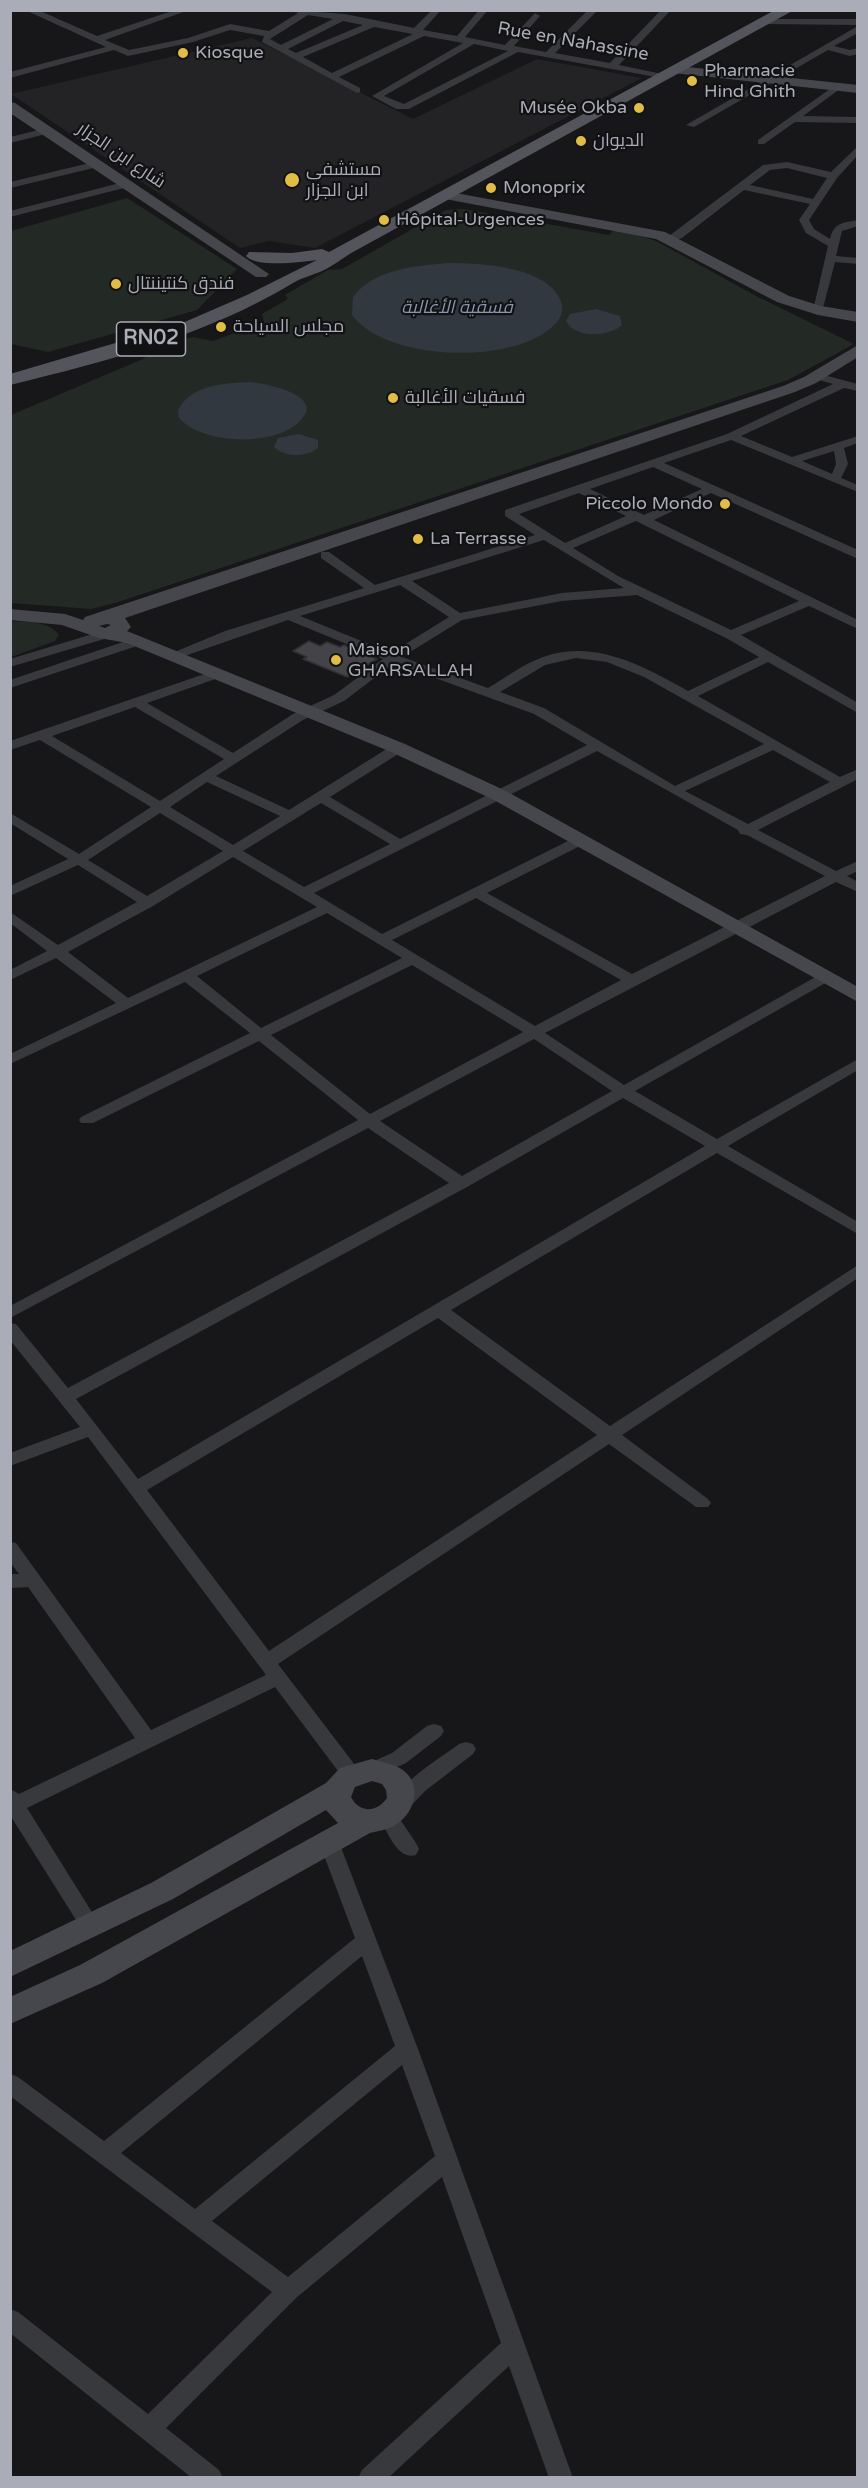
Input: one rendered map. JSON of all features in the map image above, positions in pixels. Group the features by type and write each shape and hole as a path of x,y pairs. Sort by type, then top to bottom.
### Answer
{"main road":[{"path":"276,274 319,266 347,248 676,71 776,14"},
{"path":"255,256 292,258 347,248"},
{"path":"276,274 323,254"},
{"name":"RN02","path":"10,380 179,334 238,308 276,274"},
{"name":"RN02","path":"10,372 203,315 229,303 276,274"}],"street":[{"path":"29,10 128,53 230,27 270,34"},
{"path":"98,39 185,10"},
{"path":"281,49 342,18 352,10"},
{"path":"333,76 419,32 437,10"},
{"path":"459,39 484,10"},
{"path":"549,54 594,10"},
{"path":"612,66 667,10"},
{"path":"300,11 265,40 357,90"},
{"name":"Rue en Nahassine","path":"300,11 612,66 676,71"},
{"path":"776,14 858,22"},
{"path":"508,47 535,16"},
{"path":"297,56 372,24"},
{"path":"691,125 858,29"},
{"path":"841,39 858,43"},
{"path":"473,41 377,96 399,107 406,107 518,49"},
{"path":"10,75 116,47"},
{"path":"825,47 850,53 858,51"},
{"path":"676,71 858,87"},
{"path":"770,78 837,87 858,87"},
{"path":"761,142 837,87"},
{"name":"شارع ابن الجزار","path":"10,106 211,239 276,274"},
{"path":"794,119 858,120"},
{"path":"10,140 47,130"},
{"path":"833,245 810,231 804,224 804,220 833,176 858,149"},
{"path":"10,185 98,164"},
{"path":"674,237 767,167 787,165 833,176"},
{"path":"10,214 128,184"},
{"path":"741,186 815,202"},
{"path":"449,193 674,237 787,295 819,306 858,315"},
{"path":"819,306 838,228 858,223"},
{"path":"674,237 783,299 818,310 858,315"},
{"name":"شارع ابن الجزار","path":"211,239 255,256 276,274"},
{"path":"830,258 858,261"},
{"path":"858,350 810,402 731,436 509,513 563,548 638,591 730,635 858,709"},
{"path":"10,684 112,630 148,615 798,394 829,380 858,361"},
{"path":"10,663 112,630 789,389 829,380 858,388"},
{"path":"731,436 858,489"},
{"path":"792,461 858,439"},
{"path":"833,478 838,475 843,459 837,446"},
{"path":"654,464 858,555"},
{"path":"581,489 858,625"},
{"path":"563,548 711,489"},
{"path":"171,656 230,634 291,617 544,536"},
{"path":"325,555 373,589"},
{"path":"403,581 458,617"},
{"path":"10,892 80,859 159,806 309,712 339,698 392,658 458,617 562,597 638,591"},
{"path":"730,635 808,602"},
{"path":"10,614 50,618 112,630 398,748 499,795 858,996"},
{"path":"291,617 392,658 539,711 745,831 858,888"},
{"path":"490,692 541,662 560,657 591,654 625,663 840,782"},
{"path":"687,696 769,657"},
{"path":"10,746 216,674"},
{"path":"136,702 234,759"},
{"path":"40,735 534,1032 623,1091 858,1229"},
{"path":"303,893 598,745"},
{"path":"674,791 773,745"},
{"path":"10,976 148,903 234,852 398,748"},
{"path":"745,831 858,773"},
{"path":"207,777 290,816"},
{"path":"321,797 400,845"},
{"path":"10,817 148,903"},
{"path":"381,940 579,841"},
{"path":"10,1314 632,980 858,865"},
{"path":"475,892 632,980"},
{"path":"10,1060 327,908"},
{"path":"10,916 127,1004"},
{"path":"87,1120 412,959"},
{"path":"187,976 369,1121 461,1183"},
{"path":"66,1397 461,1183 824,978"},
{"path":"136,1488 858,1063"},
{"path":"90,1925 12,1803 147,1740 272,1670 610,1436 858,1270"},
{"path":"439,1310 702,1503"},
{"path":"10,1328 92,1429 353,1778"},
{"path":"10,1460 92,1429"},
{"path":"10,1548 147,1740"},
{"path":"10,1581 33,1580"},
{"path":"10,1965 162,1891 353,1778 399,1758 434,1731"},
{"path":"10,2011 91,1974 329,1842 385,1814 466,1749"},
{"path":"382,1771 398,1781 403,1797 385,1814 342,1811 338,1805 353,1778 382,1771"},
{"path":"385,1814 409,1849"},
{"path":"329,1842 407,2049 561,2478"},
{"path":"105,2153 366,1940"},
{"path":"196,2221 407,2049"},
{"path":"10,2083 288,2292"},
{"path":"148,2430 288,2292 446,2160"},
{"path":"10,2319 211,2478"},
{"path":"370,2478 514,2346"}],"shaded area":[{"name":"مستشفى ابن الجزار","path":"252,38 413,119 537,59 642,78 315,248 269,241 240,248 11,94"},
{"name":"فندق كنتيننتال","path":"127,198 237,269 197,310 48,352 11,344 11,231"},
{"name":"فسقيات الأغالبة","path":"463,209 609,235 616,228 656,241 758,297 854,344 788,380 115,603 91,609 11,603 11,415 143,359 157,347 193,337 213,341 264,322 262,314 288,299 285,295 328,270 342,269 446,210"},
{"path":"10,621 44,625 55,630 59,635 55,641 11,657"}],"water":[{"name":"فسقية الأغالبة","path":"447,263 493,266 526,273 541,279 560,299 562,311 560,318 552,327 533,339 508,348 479,352 449,352 419,349 391,342 368,330 352,315 353,297 372,280 396,271"},
{"name":"فسقية الأغالبة","path":"596,309 620,316 622,325 609,332 593,334 577,331 566,321 570,314"},
{"path":"251,382 291,392 306,404 306,412 300,421 289,429 257,439 221,438 205,434 190,427 179,418 178,410 184,401 200,390 220,384"},
{"path":"299,434 318,440 318,448 302,455 290,455 274,447 278,438"}],"building":[{"name":"Maison GHARSALLAH","path":"309,641 320,646 327,642 340,647 344,645 377,659 347,677 303,659 307,657 293,651"}],"place":[{"name":"Kiosque","path":"183,53"},
{"name":"Pharmacie Hind Ghith","path":"692,81"},
{"name":"Musée Okba","path":"639,108"},
{"name":"الديوان","path":"581,141"},
{"name":"مستشفى ابن الجزار","path":"292,180"},
{"name":"Monoprix","path":"491,188"},
{"name":"Hôpital-Urgences","path":"384,220"},
{"name":"فندق كنتيننتال","path":"116,284"},
{"name":"مجلس السياحة","path":"221,327"},
{"name":"فسقيات الأغالبة","path":"393,398"},
{"name":"Piccolo Mondo","path":"725,504"},
{"name":"La Terrasse","path":"418,539"},
{"name":"Maison GHARSALLAH","path":"336,660"}]}
